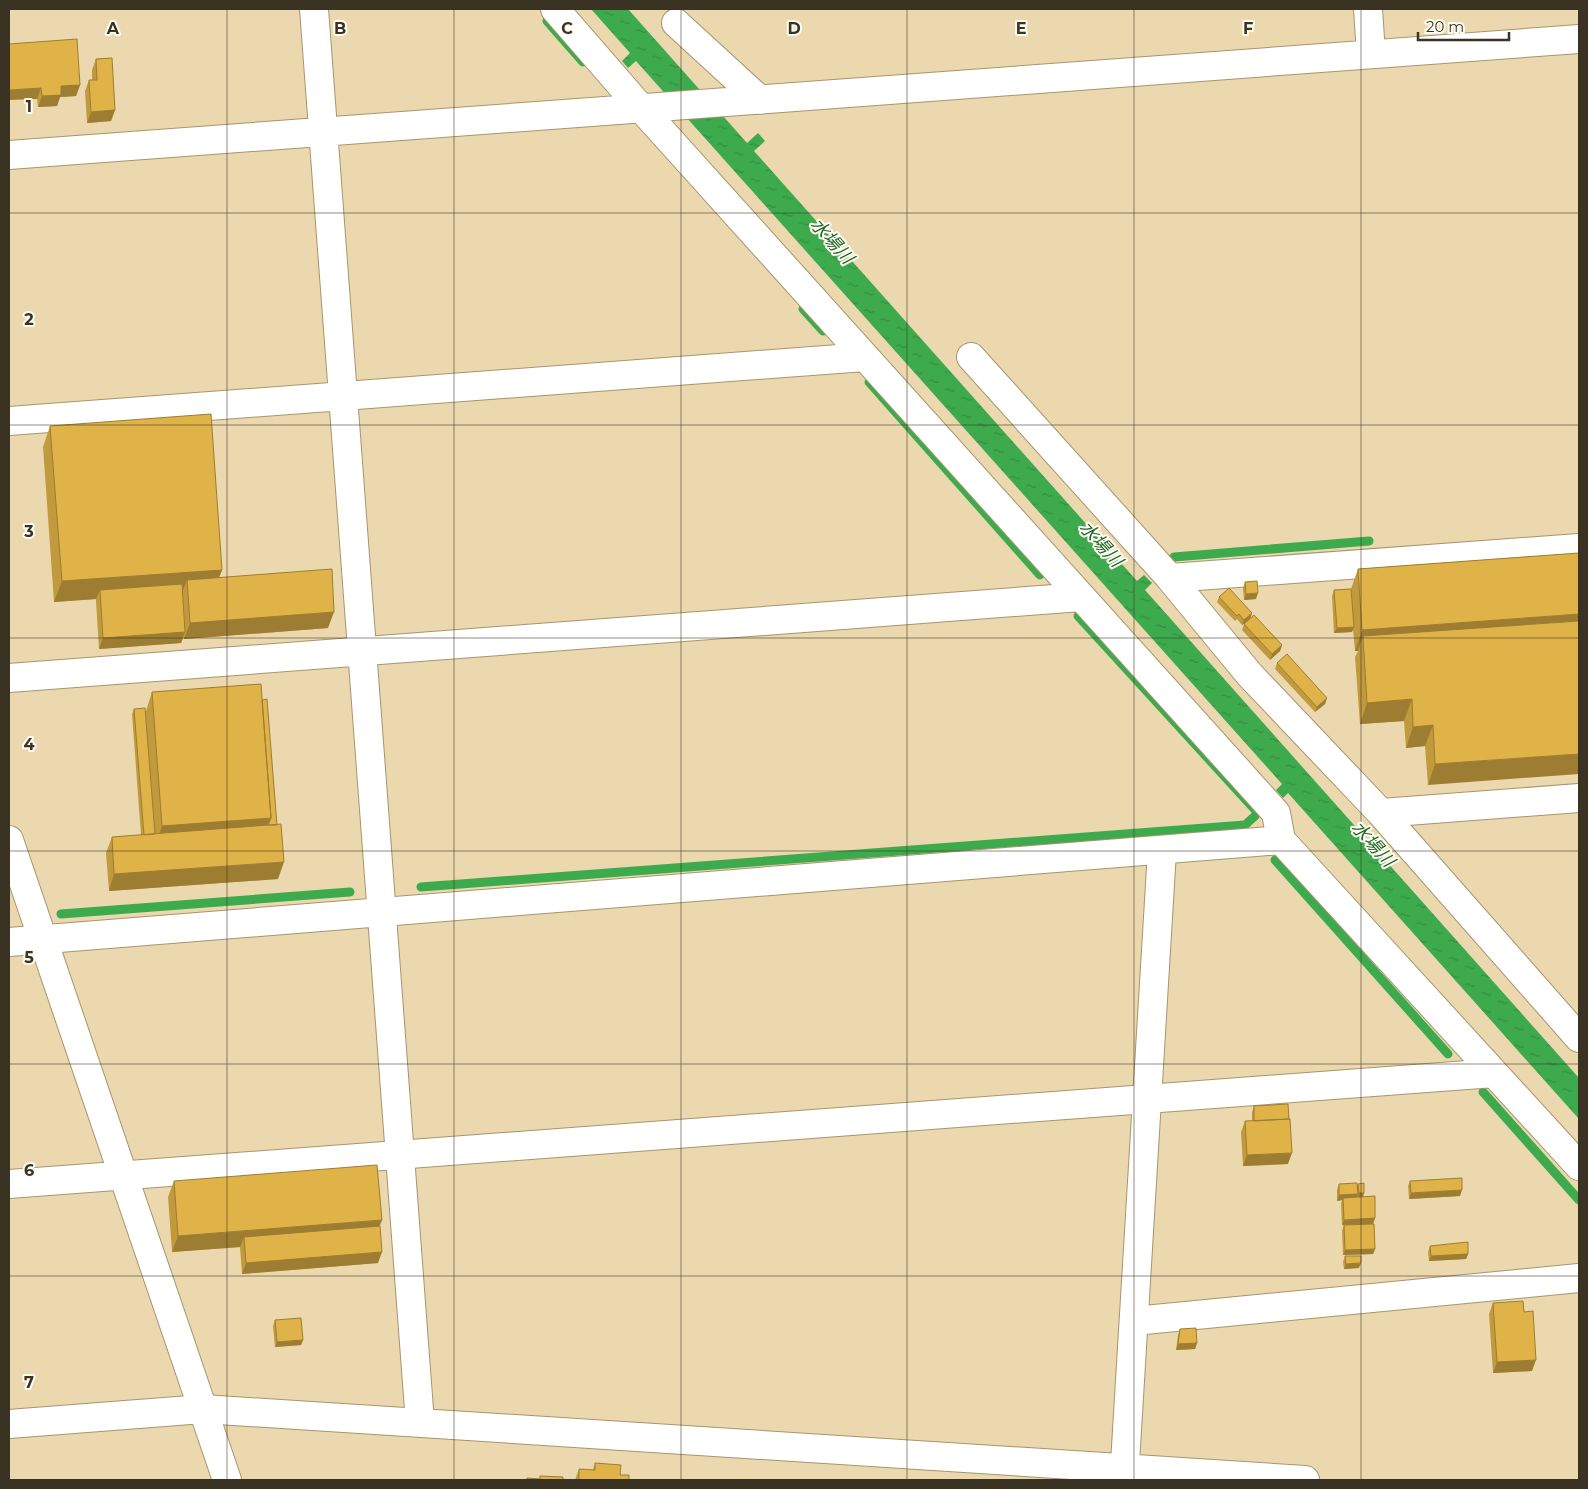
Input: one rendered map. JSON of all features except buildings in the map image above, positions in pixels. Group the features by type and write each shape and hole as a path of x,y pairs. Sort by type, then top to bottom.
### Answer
{"street":[{"path":"314,9 420,1423"},
{"path":"555,9 650,106 865,357 1276,813 1282,840 1579,1166"},
{"path":"1368,9 1371,54"},
{"path":"676,23 755,100"},
{"path":"9,155 323,130 1579,39"},
{"path":"9,421 343,398 865,357"},
{"path":"971,357 1170,578 1249,674 1381,813 1579,1038"},
{"path":"1170,578 1579,548"},
{"path":"9,678 1081,597"},
{"path":"1381,813 1579,798"},
{"path":"9,840 227,1480"},
{"path":"9,942 1282,840"},
{"path":"1124,1474 1162,851"},
{"path":"9,1184 1494,1073"},
{"path":"1134,1321 1579,1278"},
{"path":"9,1424 203,1408 1124,1474 1305,1480"}],"water":[{"name":"水場川","path":"591,9 628,9 747,143 758,133 765,141 754,151 1137,581 1144,575 1152,583 1145,590 1579,1078 1579,1119 1288,793 1283,798 1276,790 1282,784 636,61 628,68 622,61 630,53"}],"waterway":[{"path":"547,21 583,62"},
{"path":"803,309 823,331"},
{"path":"869,382 1040,575"},
{"path":"1174,557 1369,541"},
{"path":"1078,616 1258,813"},
{"path":"421,887 1245,825 1255,816"},
{"path":"1275,860 1448,1054"},
{"path":"61,914 350,892"},
{"path":"1483,1092 1579,1200"}]}
